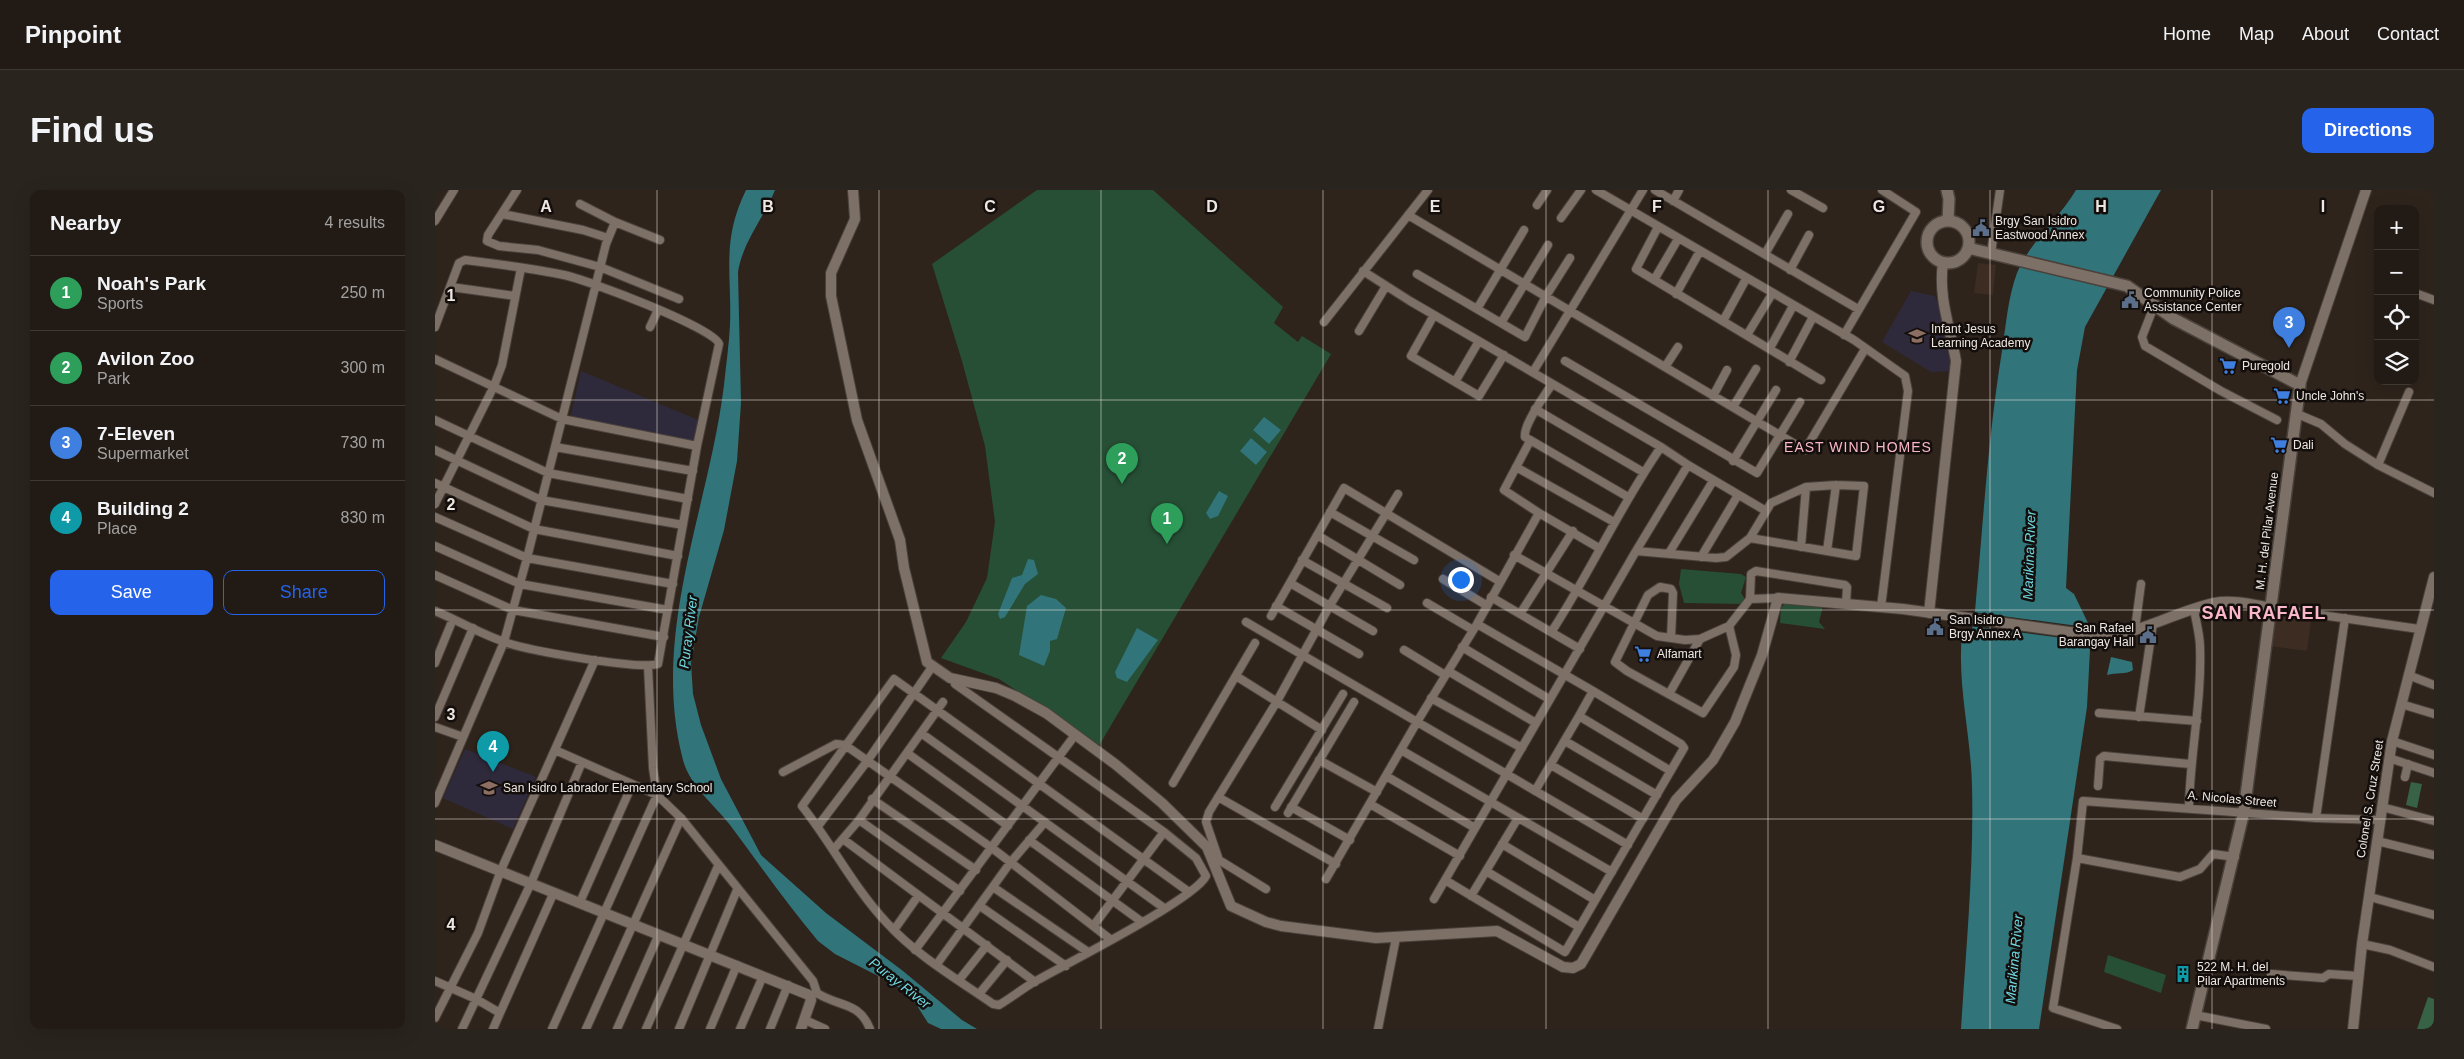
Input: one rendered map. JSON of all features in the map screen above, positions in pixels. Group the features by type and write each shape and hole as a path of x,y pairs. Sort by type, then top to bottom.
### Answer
{"main road":[{"path":"1947,190 1949,199 1948,221"},
{"path":"1948,221 1957,223 1966,231 1968,248 1959,261 1943,263 1930,254 1927,239 1935,225 1948,221"},
{"path":"1968,248 2116,282 2131,288 2174,319 2301,385"},
{"name":"M. H. del Pilar Avenue","path":"2192,1029 2235,857 2244,811 2272,608 2295,413 2301,385"}],"street":[{"path":"435,221 454,190"},
{"path":"517,190 488,235 487,241 499,246 547,252 600,267 679,299"},
{"path":"853,190 855,219 831,273 831,296 857,420 900,540 924,657 932,667 957,681 996,688 1046,713 1115,764 1198,836 1209,853 1231,906 1266,922 1281,926 1377,938 1497,932 1563,967 1573,968 1581,964 1676,800 1713,760 1735,722 1762,655 1778,598"},
{"path":"1324,322 1428,190"},
{"path":"1537,205 1547,190"},
{"path":"1561,218 1581,190"},
{"path":"1596,190 1813,317 1905,376 1908,391 1881,607"},
{"path":"1533,372 1643,190"},
{"path":"1655,190 1858,309"},
{"path":"1673,201 1679,190"},
{"path":"1791,190 1803,193 1823,208"},
{"path":"1844,336 1916,212 1881,190"},
{"path":"1991,254 2000,190"},
{"name":"M. H. del Pilar Avenue","path":"2301,385 2366,190"},
{"path":"580,204 615,222 660,240"},
{"path":"502,214 583,230 608,238"},
{"path":"1765,254 1788,214"},
{"path":"1408,215 1805,450 1865,349"},
{"path":"435,803 503,642 513,610 563,419 600,267 608,238 615,222"},
{"path":"1658,227 1636,269 1821,380"},
{"path":"1477,308 1524,230"},
{"path":"1790,270 1809,235"},
{"path":"1654,280 1678,239"},
{"path":"1501,323 1523,283 1548,245"},
{"path":"1676,294 1700,251"},
{"path":"1417,274 1525,337 1546,296 1570,258"},
{"path":"435,326 459,264 465,260 565,275 596,285 698,326 718,340 697,446 659,662 648,666 595,660 503,642 435,611"},
{"path":"1929,613 1956,361 1953,339 1941,296 1943,263"},
{"path":"435,504 494,386 502,365 521,268"},
{"path":"1363,271 1434,315 1767,511"},
{"path":"1723,321 1746,279"},
{"path":"1359,331 1386,286"},
{"path":"451,287 515,296"},
{"path":"1747,335 1772,294"},
{"path":"2419,294 2434,300"},
{"path":"1770,348 1793,306"},
{"path":"2154,306 2143,337 2145,346 2221,391 2277,420"},
{"path":"651,327 658,310"},
{"path":"1434,315 1410,356 1480,396 1503,355"},
{"path":"1789,362 1813,317"},
{"path":"1455,382 1479,341"},
{"path":"1665,367 1678,347"},
{"path":"435,359 563,419 697,446"},
{"path":"1565,361 1757,474 1800,402"},
{"path":"1733,407 1756,369"},
{"path":"1713,396 1727,370"},
{"path":"1552,384 1535,409 1525,433 1530,441 1628,498"},
{"path":"1733,461 1776,390"},
{"path":"2378,465 2409,392"},
{"path":"1535,409 1643,472"},
{"path":"2295,413 2321,424 2378,465 2434,493"},
{"path":"435,420 548,472 688,499"},
{"path":"1530,441 1504,491 1599,548"},
{"path":"555,447 693,471"},
{"path":"1552,631 1578,591 1599,548 1643,472 1661,447"},
{"path":"435,450 541,500 683,525"},
{"path":"625,459 627,450"},
{"path":"1434,899 1688,465"},
{"path":"1516,467 1614,522"},
{"path":"1669,553 1713,480"},
{"path":"435,483 534,529 678,556"},
{"path":"1827,550 1836,485"},
{"path":"1636,551 1701,557 1726,557 1750,538 1771,503 1806,487 1864,486 1856,556 1750,538"},
{"path":"1801,547 1806,487"},
{"path":"1271,616 1344,488 1499,581"},
{"path":"1266,889 1219,860 1206,822 1209,812 1276,703 1329,606 1398,494"},
{"path":"1701,557 1738,495"},
{"path":"1330,512 1414,560"},
{"path":"1326,879 1431,698 1475,627 1539,512"},
{"path":"435,516 527,558 673,584"},
{"path":"1520,614 1573,531"},
{"path":"1317,535 1400,585"},
{"path":"435,546 520,584 668,610"},
{"path":"1514,555 1657,636 1700,639 1729,626 1750,599 1751,574 1756,571 1845,584 1847,587 1845,604"},
{"path":"1302,560 1387,608"},
{"path":"435,575 513,610 664,637"},
{"name":"Colonel S. Cruz Street","path":"2353,1029 2362,944 2391,740 2434,577"},
{"path":"1443,579 1486,605"},
{"path":"1290,583 1373,631"},
{"path":"2135,629 2141,584"},
{"path":"1671,638 1674,598 1671,589 1660,587 1651,590 1615,662 1618,666 1697,712 1706,712 1736,659 1729,626"},
{"path":"1491,597 1580,649"},
{"path":"1750,599 1778,598 1881,607 2098,636 2135,629 2194,609 2223,602 2419,629"},
{"path":"1427,603 1565,673 1683,746 1657,795 1565,952 1445,880"},
{"path":"1276,606 1359,654"},
{"path":"2189,807 2190,764 2197,721 2201,646 2194,609"},
{"path":"2316,818 2345,618"},
{"path":"435,663 453,619"},
{"path":"1247,622 1628,845"},
{"path":"2139,716 2153,623"},
{"path":"435,717 473,628"},
{"path":"1669,694 1700,639"},
{"path":"1173,783 1255,643"},
{"path":"1463,647 1549,700"},
{"path":"1404,650 1536,723"},
{"path":"435,1018 478,933 501,870 595,660"},
{"path":"552,1029 657,795 653,768 648,666"},
{"path":"818,826 868,760 932,667"},
{"path":"1236,676 1276,703 1322,730"},
{"path":"2408,676 2434,685"},
{"path":"955,684 1164,832 1195,858 1205,872 1204,880 1189,892 1142,922 1035,982 999,1005 993,1004 915,950 869,902 818,826 802,806 894,679 915,694 940,706 1039,784 1189,892"},
{"path":"1535,791 1593,691"},
{"path":"1275,807 1343,694"},
{"path":"1431,698 1522,748"},
{"path":"1350,840 1289,810 1354,702"},
{"path":"2401,704 2434,714"},
{"path":"834,849 859,820 872,799 940,706"},
{"path":"2099,713 2197,721"},
{"path":"1579,716 1669,770"},
{"path":"435,726 463,737"},
{"path":"921,733 1164,908"},
{"path":"915,950 961,891 1075,736"},
{"path":"2391,740 2434,755"},
{"path":"1565,741 1657,795"},
{"path":"783,772 836,744 845,745 992,848 1110,939"},
{"path":"555,750 657,795 681,818 737,890 813,981 814,994 803,1025 825,1029"},
{"path":"1401,750 1612,872"},
{"path":"907,753 1008,826"},
{"path":"2098,786 2100,759 2104,756 2190,764"},
{"path":"2389,758 2434,773"},
{"path":"1319,760 1377,792"},
{"path":"462,1029 531,883 582,762"},
{"path":"2405,777 2408,764"},
{"path":"1551,765 1643,819"},
{"path":"1386,776 1475,828"},
{"path":"580,902 632,785"},
{"path":"1218,797 1336,864"},
{"path":"872,799 976,870"},
{"name":"A. Nicolas Street","path":"2077,858 2083,801 2244,811 2316,818 2379,820"},
{"path":"1370,804 1460,856"},
{"path":"2382,807 2434,821"},
{"path":"586,1029 632,923 681,818"},
{"path":"1471,896 1517,818"},
{"path":"859,820 961,891"},
{"path":"937,964 1010,863 1045,822"},
{"path":"1094,925 1164,832"},
{"path":"843,839 1035,982"},
{"path":"1029,840 1142,922"},
{"path":"2377,842 2434,855"},
{"path":"1502,844 1595,900"},
{"path":"435,845 763,976 857,1009 870,1029"},
{"path":"2117,1029 2053,1008 2077,858 2180,876 2200,869 2213,854 2235,857"},
{"path":"646,1029 718,866"},
{"path":"1486,871 1579,927"},
{"path":"993,887 1088,952"},
{"path":"679,1029 737,890"},
{"path":"493,1029 554,892"},
{"path":"894,930 918,896"},
{"path":"2370,897 2434,915"},
{"path":"980,906 1066,966"},
{"path":"617,1029 659,934"},
{"path":"1378,1029 1396,938"},
{"path":"2362,944 2390,950 2434,967"},
{"path":"959,980 987,945"},
{"path":"979,994 1007,960"},
{"path":"710,1029 737,965"},
{"path":"2271,974 2323,978 2329,974 2358,976"},
{"path":"740,1029 763,976"},
{"path":"435,981 500,1013"},
{"path":"769,1029 788,985"},
{"path":"2195,1016 2266,1029"}],"shaded area":[{"path":"1978,263 1996,265 1993,295 1974,293"},
{"name":"Infant Jesus Learning Academy","path":"1911,291 1935,296 1947,329 1952,371 1931,372 1882,342"},
{"path":"581,371 698,420 694,441 570,419"},
{"path":"2273,614 2311,621 2307,651 2270,646"},
{"name":"San Isidro Labrador Elementary School","path":"465,749 536,777 513,829 443,798"}],"green space":[{"path":"1037,190 1153,190 1283,307 1274,323 1298,342 1302,336 1331,354 1097,749 1049,712 999,679 941,658 966,622 987,578 995,522 985,446 962,361 932,264"},
{"path":"1681,569 1741,574 1746,577 1741,593 1745,599 1744,604 1684,603 1679,584"},
{"path":"1786,602 1823,606 1819,622 1825,629 1780,623 1781,608"},
{"path":"2411,782 2422,784 2417,808 2406,805"},
{"path":"2108,955 2166,975 2161,993 2104,972"},
{"path":"2428,997 2434,999 2434,1029 2417,1029"}],"water":[{"name":"Puray River","path":"746,190 775,190 744,250 738,272 741,403 737,461 724,530 699,617 691,663 693,694 701,725 721,779 761,855 826,913 903,971 962,1020 977,1029 941,1029 928,1023 916,1004 905,992 892,983 835,954 818,941 730,825 695,785 682,756 674,709 673,663 678,616 686,570 717,431 730,332 730,241 738,208"},
{"name":"Marikina River","path":"2076,190 2161,190 2085,327 2077,370 2066,588 2074,594 2090,627 2087,707 2039,1029 1961,1029 1972,847 1972,786 1961,672 1962,634 1971,635 1975,611 1993,416 2011,292 2017,273 2030,250"},
{"path":"1264,417 1281,430 1269,444 1253,430"},
{"path":"1251,438 1267,452 1256,465 1240,451"},
{"path":"1219,491 1228,496 1218,516 1210,519 1206,513"},
{"path":"1028,559 1034,560 1038,574 1025,584 1005,617 1000,619 998,614 1012,578 1022,575"},
{"path":"1041,595 1056,599 1066,608 1057,639 1050,641 1050,651 1044,666 1019,655 1027,606"},
{"path":"1137,628 1158,640 1127,682 1117,678 1115,672"},
{"path":"2111,657 2132,662 2133,670 2107,675"}],"pier":[{"path":"1973,612 2093,628 2093,642 1970,626"}],"place":[{"name":"Brgy San Isidro Eastwood Annex","path":"1981,228"},
{"name":"Community Police Assistance Center","path":"2130,300"},
{"name":"Infant Jesus Learning Academy","path":"1917,336"},
{"name":"7-Eleven","path":"2289,348"},
{"name":"Puregold","path":"2228,366"},
{"name":"Uncle John's","path":"2282,396"},
{"name":"Dali","path":"2279,445"},
{"name":"Avilon Zoo","path":"1122,484"},
{"name":"Noah's Park","path":"1167,544"},
{"name":"San Isidro Brgy Annex A","path":"1935,627"},
{"name":"San Rafael Barangay Hall","path":"2148,635"},
{"name":"Alfamart","path":"1643,654"},
{"name":"Building 2","path":"493,772"},
{"name":"San Isidro Labrador Elementary School","path":"489,788"},
{"name":"522 M. H. del Pilar Apartments","path":"2183,974"}],"district":[{"name":"EAST WIND HOMES","path":"1858,447"},
{"name":"SAN RAFAEL","path":"2264,613"}]}
